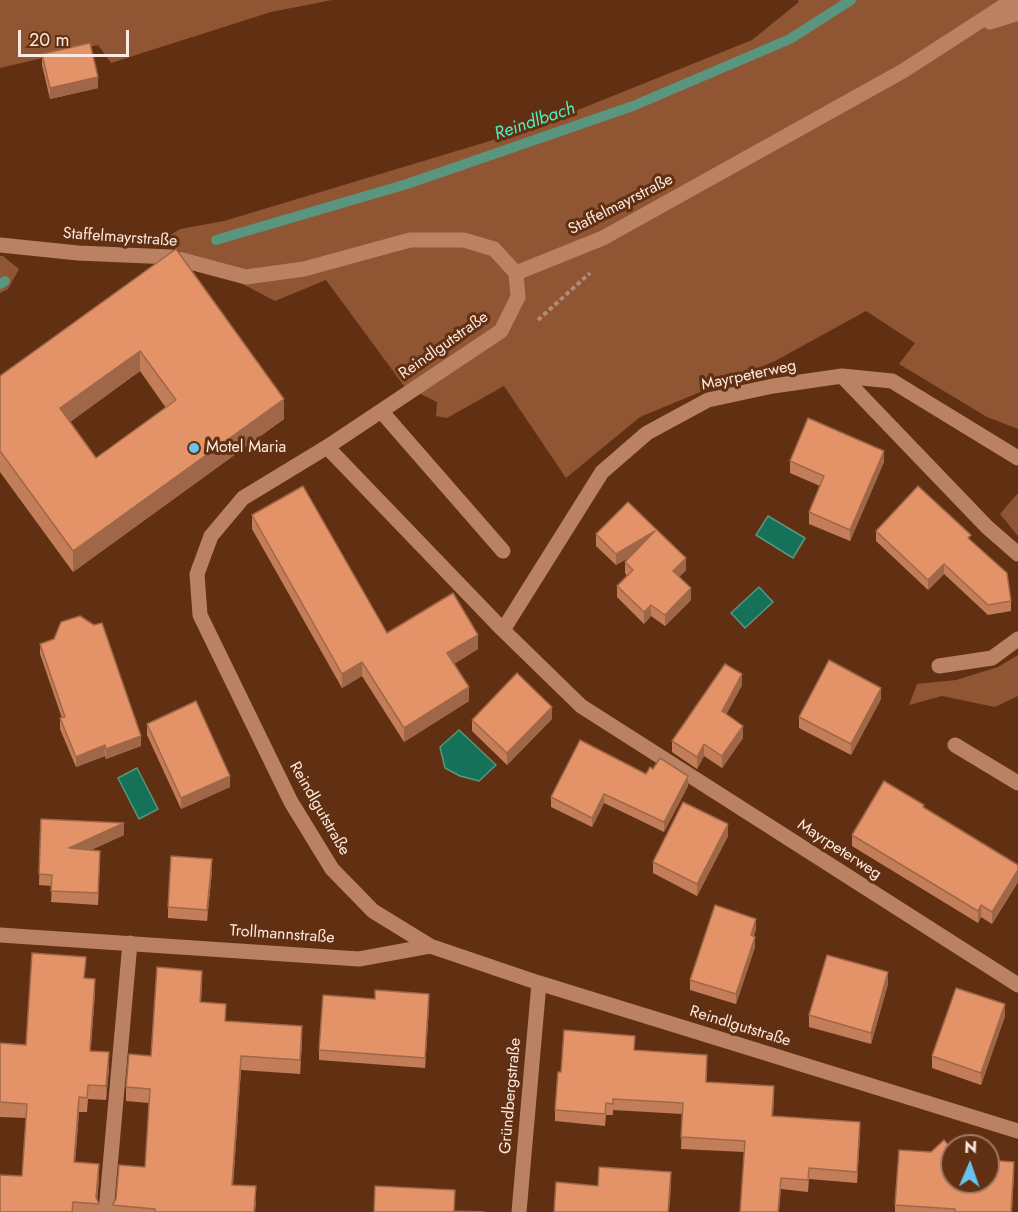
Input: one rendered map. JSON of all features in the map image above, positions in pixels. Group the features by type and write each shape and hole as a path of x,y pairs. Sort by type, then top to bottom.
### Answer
{"street":[{"name":"Staffelmayrstraße","path":"0,245 78,253 171,257 246,277 304,269 410,240 464,240 494,249 516,273 603,238 903,71 1012,0"},
{"path":"975,26 1018,13"},
{"name":"Reindlgutstraße","path":"516,273 518,297 501,331 327,447 243,498 211,536 197,574 200,615 291,802 332,869 373,911 430,946 539,983 1018,1131"},
{"path":"842,376 987,527 1018,554"},
{"name":"Mayrpeterweg","path":"503,630 602,472 647,433 708,400 773,386 842,376 892,381 1018,458"},
{"path":"381,411 503,551"},
{"name":"Mayrpeterweg","path":"327,447 503,630 580,706 1018,986"},
{"path":"939,666 992,658 1018,639"},
{"path":"955,745 1018,783"},
{"name":"Trollmannstraße","path":"0,935 359,959 430,946"},
{"path":"106,1212 130,943"},
{"name":"Gründbergstraße","path":"519,1212 539,983"}],"path":[{"path":"501,331 524,333 563,299 601,263 603,238"}],"shaded area":[{"path":"0,0 332,0 271,12 111,63 98,45 0,68"},
{"path":"798,0 1018,0 1018,429 987,417 899,364 915,343 866,311 775,361 640,417 566,478 504,386 447,418 436,416 437,402 404,386 326,280 275,301 161,241 180,229 224,221 533,128 752,40 799,2"},
{"path":"0,256 19,269 8,289 0,293"},
{"path":"1018,493 1018,536 1000,514"},
{"path":"768,516 805,538 793,558 756,535"},
{"path":"759,587 773,602 745,628 731,613"},
{"path":"1018,655 1018,696 995,707 942,696 909,705 917,684 956,680 998,667"},
{"path":"459,730 496,765 479,781 460,776 445,768 440,747"},
{"path":"137,768 158,809 139,819 118,778"}],"building":[{"path":"90,43 98,77 50,88 42,54"},
{"path":"176,249 284,399 73,551 0,451 0,376","holes":["140,351 176,400 96,458 60,408"]},
{"path":"808,418 884,451 850,530 809,512 824,476 790,461"},
{"path":"303,486 387,633 453,593 478,635 447,653 469,687 404,728 362,662 342,674 252,515"},
{"path":"918,486 971,535 968,538 1007,573 1011,601 988,605 944,564 928,580 876,531"},
{"path":"628,502 686,558 673,571 691,588 665,615 651,605 644,612 617,586 633,570 625,562 655,531 616,554 596,534"},
{"path":"80,616 94,625 102,623 141,736 106,749 105,745 76,757 60,718 65,717 40,644 54,639 61,622"},
{"path":"829,660 881,688 851,744 799,717"},
{"path":"725,664 742,674 722,711 743,726 722,756 704,744 697,757 672,741"},
{"path":"517,673 552,707 507,753 472,720"},
{"path":"196,701 230,776 181,798 147,724"},
{"path":"580,740 646,774 650,767 653,769 660,758 688,776 664,822 604,794 592,818 551,797"},
{"path":"884,781 1018,865 1018,870 992,912 981,905 978,911 852,835"},
{"path":"683,802 728,824 697,884 653,862"},
{"path":"41,819 124,823 69,848 100,851 98,893 51,891 52,875 39,874"},
{"path":"171,856 212,859 207,910 168,907"},
{"path":"715,905 756,919 751,935 755,937 736,994 690,980"},
{"path":"32,953 86,957 84,978 95,979 90,1051 109,1052 106,1086 88,1085 87,1098 79,1097 74,1162 99,1164 96,1197 99,1204 73,1202 72,1212 0,1212 0,1175 22,1176 27,1104 0,1102 0,1043 26,1045"},
{"path":"827,955 888,972 871,1033 809,1015"},
{"path":"157,967 202,971 200,1002 226,1004 225,1021 302,1026 300,1060 241,1056 232,1185 256,1186 254,1212 155,1212 155,1209 112,1205 116,1199 119,1165 145,1167 150,1089 126,1087 129,1054 151,1056"},
{"path":"956,988 1005,1004 981,1073 932,1056"},
{"path":"375,990 429,994 425,1058 319,1050 323,995 375,999"},
{"path":"564,1030 635,1036 634,1050 707,1055 706,1082 774,1086 772,1116 860,1122 857,1172 809,1168 808,1180 781,1178 778,1212 740,1212 745,1141 681,1137 683,1103 613,1099 613,1104 606,1103 605,1114 555,1110"},
{"path":"940,1144 940,1194 1000,1194 1000,1161 1014,1162 1011,1212 955,1212 955,1209 895,1205 899,1150 931,1152"},
{"path":"599,1167 671,1172 668,1212 554,1212 556,1182 598,1186"},
{"path":"375,1186 455,1190 454,1211 484,1212 374,1212"}],"waterway":[{"name":"Reindlbach","path":"216,240 407,184 633,106 790,39 851,0"},
{"name":"Reindlbach","path":"0,284 5,281"}],"place":[{"name":"Motel Maria","path":"194,448"}]}
